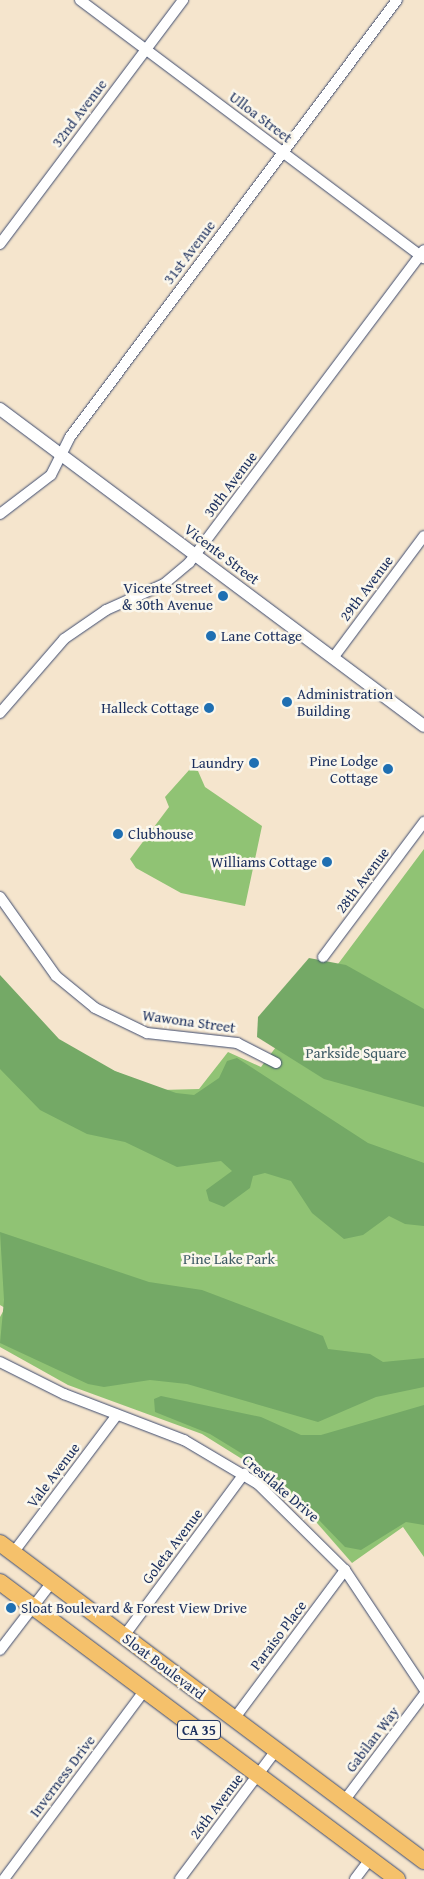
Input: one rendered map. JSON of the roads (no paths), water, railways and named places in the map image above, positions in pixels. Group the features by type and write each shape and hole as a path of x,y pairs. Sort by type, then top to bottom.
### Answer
{"main road":[{"name":"Sloat Boulevard","path":"6,1548 424,1861"},
{"name":"Sloat Boulevard","path":"0,1582 397,1879"}],"street":[{"name":"Ulloa Street","path":"80,0 423,254"},
{"name":"32nd Avenue","path":"0,244 183,0"},
{"name":"31st Avenue","path":"0,514 51,475 61,454 397,0"},
{"name":"30th Avenue","path":"0,714 4,701 64,639 101,614 164,584 196,555 423,254"},
{"name":"Vicente Street","path":"0,409 424,726"},
{"name":"29th Avenue","path":"333,658 424,536"},
{"name":"28th Avenue","path":"323,957 424,822"},
{"name":"Wawona Street","path":"0,897 56,976 95,1008 147,1033 237,1043 276,1063"},
{"name":"Crestlake Drive","path":"0,1362 117,1415 184,1440 244,1474 298,1519 345,1570 424,1690"},
{"name":"Vale Avenue","path":"6,1548 117,1415"},
{"name":"Goleta Avenue","path":"124,1636 244,1474"},
{"name":"Paraiso Place","path":"234,1718 345,1570"},
{"path":"0,1650 52,1582"},
{"name":"Inverness Drive","path":"4,1879 145,1690"},
{"name":"Gabilan Way","path":"344,1801 424,1695"},
{"name":"26th Avenue","path":"180,1879 276,1750"},
{"path":"355,1879 370,1859"}],"place":[{"name":"Vicente Street & 30th Avenue","path":"223,596"},
{"name":"Lane Cottage","path":"211,636"},
{"name":"Administration Building","path":"287,702"},
{"name":"Halleck Cottage","path":"209,708"},
{"name":"Laundry","path":"254,763"},
{"name":"Pine Lodge Cottage","path":"388,769"},
{"name":"Clubhouse","path":"118,834"},
{"name":"Williams Cottage","path":"327,862"},
{"name":"Sloat Boulevard & Forest View Drive","path":"11,1608"}],"park label":[{"name":"Parkside Square","path":"356,1053"},
{"name":"Pine Lake Park","path":"229,1259"}]}
